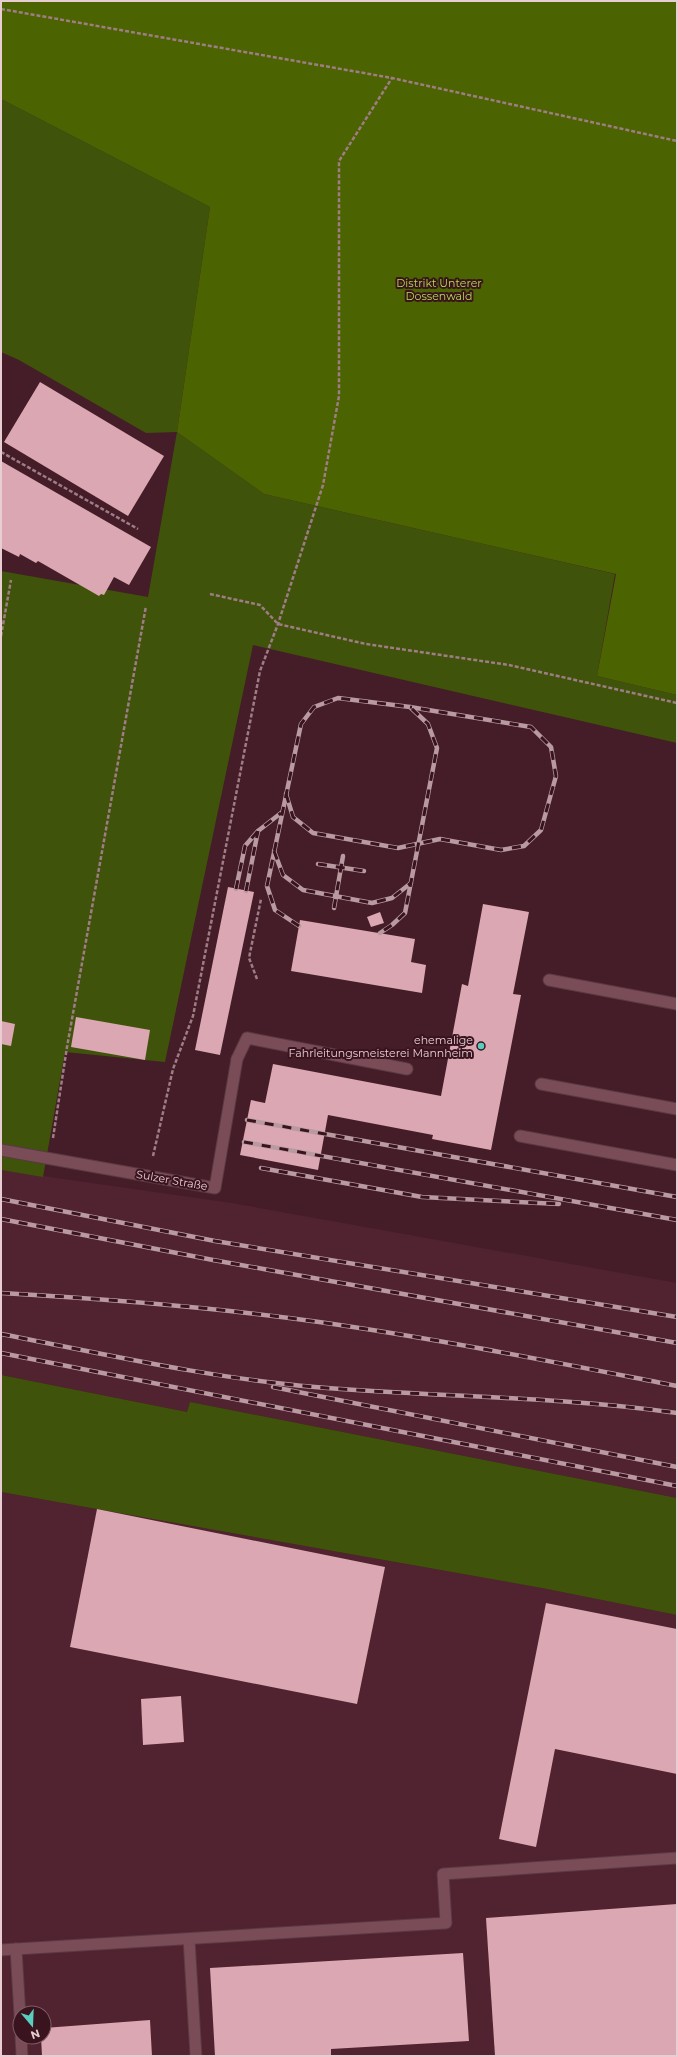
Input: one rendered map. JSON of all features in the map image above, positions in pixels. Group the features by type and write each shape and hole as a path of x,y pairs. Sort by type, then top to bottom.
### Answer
{"street":[{"path":"549,980 677,1004"},
{"name":"Sulzer Straße","path":"1,1150 215,1188 237,1059 247,1038 407,1069"},
{"path":"541,1084 677,1109"},
{"path":"520,1136 677,1165"},
{"path":"1,1950 446,1923 443,1874 677,1858"},
{"path":"189,1939 196,2056"},
{"path":"16,1949 19,2005"},
{"path":"21,2045 22,2056"}],"path":[{"path":"1,9 392,78 677,141"},
{"path":"148,1176 173,1069 193,1016 260,671 278,624 323,485 339,396 339,160 392,78"},
{"path":"1,452 138,529"},
{"path":"1,636 11,580"},
{"path":"210,594 260,605 278,624 366,644 509,665 677,703"},
{"path":"50,1159 67,1046 146,606"},
{"path":"257,979 249,958 261,899"}],"shaded area":[{"path":"1,1170 232,1203 677,1283 677,1498 190,1402 187,1412 1,1375"},
{"path":"1,1492 542,1588 677,1615 677,2056 1,2056"}],"green space":[{"name":"Distrikt Unterer Dossenwald","path":"1,1 677,1 677,695 597,676 616,574 264,494 177,432 210,207 1,99"},
{"path":"1,99 210,207 177,432 146,433 19,360 1,352"},
{"path":"177,432 264,494 615,574 597,676 677,695 677,743 253,645 165,1062 65,1052 43,1177 1,1170 1,571 148,597"},
{"path":"1,1375 187,1412 190,1402 677,1498 677,1615 542,1588 1,1492"}],"building":[{"path":"40,382 164,456 128,516 4,442"},
{"path":"1,461 151,547 129,585 114,577 104,595 101,594 99,596 38,561 36,563 20,554 19,557 1,548"},
{"path":"228,887 254,892 220,1055 195,1050"},
{"path":"483,904 529,912 513,994 521,995 491,1150 432,1139 433,1135 328,1115 318,1170 240,1155 251,1100 265,1103 273,1064 441,1096 462,984 468,986"},
{"path":"380,912 384,923 371,927 367,917"},
{"path":"300,920 415,939 411,962 426,965 422,993 291,971"},
{"path":"76,1017 150,1030 145,1060 71,1047"},
{"path":"1,1021 15,1024 11,1046 1,1044"},
{"path":"97,1509 385,1567 357,1704 70,1647"},
{"path":"546,1603 677,1629 677,1774 555,1749 536,1847 499,1839"},
{"path":"181,1696 184,1742 143,1745 141,1699"},
{"path":"677,1904 677,2056 495,2056 486,1918"},
{"path":"463,1953 469,2041 331,2049 331,2056 215,2056 210,1968"},
{"path":"150,2020 152,2056 42,2056 41,2045 52,2045 52,2027"}],"railway":[{"path":"299,926 275,910 267,886 301,724 314,707 338,698 410,707 428,724 437,748 405,913 392,925 380,933"},
{"path":"286,794 293,817 313,833 398,848 440,839 501,850 524,846 541,830 556,776 551,747 531,727 410,707"},
{"path":"236,889 245,846 258,831 281,813"},
{"path":"246,891 258,831"},
{"path":"274,851 283,875 303,890 372,903 392,898 411,883"},
{"path":"334,908 343,856"},
{"path":"318,864 364,871"},
{"path":"247,1120 677,1197"},
{"path":"244,1142 677,1220"},
{"path":"261,1168 422,1197 559,1204"},
{"path":"1,1199 215,1241 677,1317"},
{"path":"1,1219 213,1260 677,1343"},
{"path":"1,1293 160,1304 319,1322 454,1344 677,1386"},
{"path":"1,1334 196,1372 275,1383 360,1390 587,1403 677,1413"},
{"path":"1,1353 677,1486"},
{"path":"273,1387 677,1467"}],"place":[{"name":"ehemalige Fahrleitungsmeisterei Mannheim","path":"481,1046"}]}
